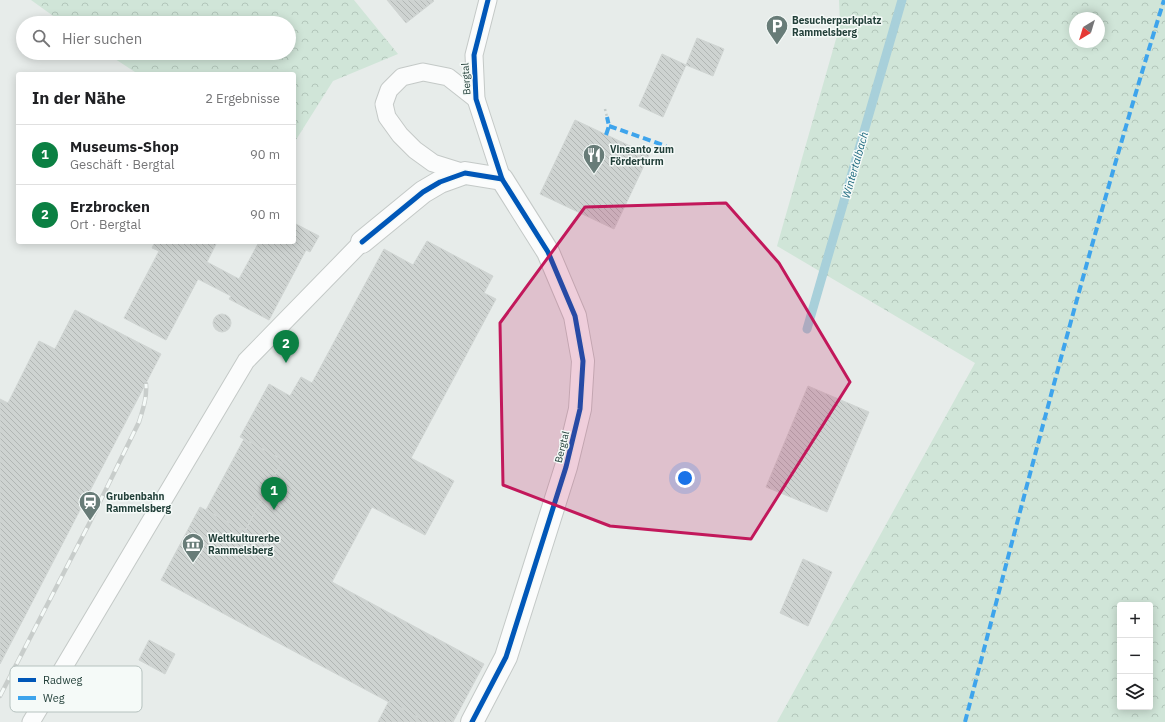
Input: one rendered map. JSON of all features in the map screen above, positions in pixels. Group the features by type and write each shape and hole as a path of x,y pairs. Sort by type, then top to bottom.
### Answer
{"street":[{"path":"362,242 423,192 440,182 465,173 502,178"},
{"name":"Bergtal","path":"472,722 506,657 566,467 580,409 583,361 575,316 548,252 502,178"}],"lane":[{"name":"Bergtal","path":"488,0 474,55 476,99 502,178"},
{"path":"465,173 433,162 415,150 400,135 387,117 384,104 389,90 402,77 423,72 448,76 476,99"},
{"path":"64,666 246,361 362,242"},
{"path":"31,722 37,712"}],"path":[{"path":"605,109 607,117"}],"highlighted area":[{"path":"726,203 779,263 850,382 751,539 610,526 503,485 500,323 585,207"}],"green space":[{"path":"31,0 354,0 398,54 333,81 296,140 296,72 135,72 117,60 296,60 296,16 53,16"},
{"path":"839,0 1165,0 1165,722 777,722 975,363 777,246 840,25"}],"building":[{"path":"387,0 433,0 434,1 406,23"},
{"path":"697,38 724,49 713,76 686,65"},
{"path":"662,54 686,65 663,117 639,106"},
{"name":"Vinsanto zum Förderturm","path":"575,120 649,155 614,229 540,194"},
{"path":"296,224 319,236 310,252 306,250 269,320 229,299 231,296 198,279 166,340 124,318 159,251 152,248 154,244 216,244 207,262 239,279 258,244 296,244"},
{"path":"427,241 493,276 484,293 496,299 411,458 454,481 425,535 372,507 332,582 484,664 453,722 426,722 161,580 200,507 245,531 283,460 240,437 269,384 290,396 301,377 312,383 384,249 413,265"},
{"path":"75,310 161,354 0,664 0,399 8,403 39,341 55,349"},
{"path":"218,314 226,314 231,319 229,330 226,332 218,332 213,327 213,319"},
{"path":"808,386 869,412 827,512 766,487"},
{"path":"244,439 283,460 245,531 206,510"},
{"path":"803,559 832,572 808,626 780,613"},
{"path":"149,640 175,654 165,674 139,660"},
{"path":"389,701 426,722 378,722"}],"waterway":[{"name":"Wintertalbach","path":"807,329 902,0"}],"railway":[{"path":"16,666 90,522 139,422 145,399 146,384"},
{"path":"0,696 10,677"}],"marked path":[{"path":"965,722 1085,270 1164,0"},
{"path":"606,135 609,126 607,117"},
{"path":"609,126 666,146"}],"cycle path":[{"path":"472,722 506,657 566,467 580,409 583,361 575,316 548,252 502,179 476,99 474,55 488,0"},
{"path":"362,242 423,192 440,182 465,173 502,179"}],"place":[{"name":"Besucherparkplatz Rammelsberg","path":"777,46"},
{"name":"Vinsanto zum Förderturm","path":"594,174"},
{"name":"Erzbrocken","path":"286,363"},
{"name":"Museums-Shop","path":"274,510"},
{"name":"Grubenbahn Rammelsberg","path":"90,522"},
{"name":"Weltkulturerbe Rammelsberg","path":"193,564"}]}
